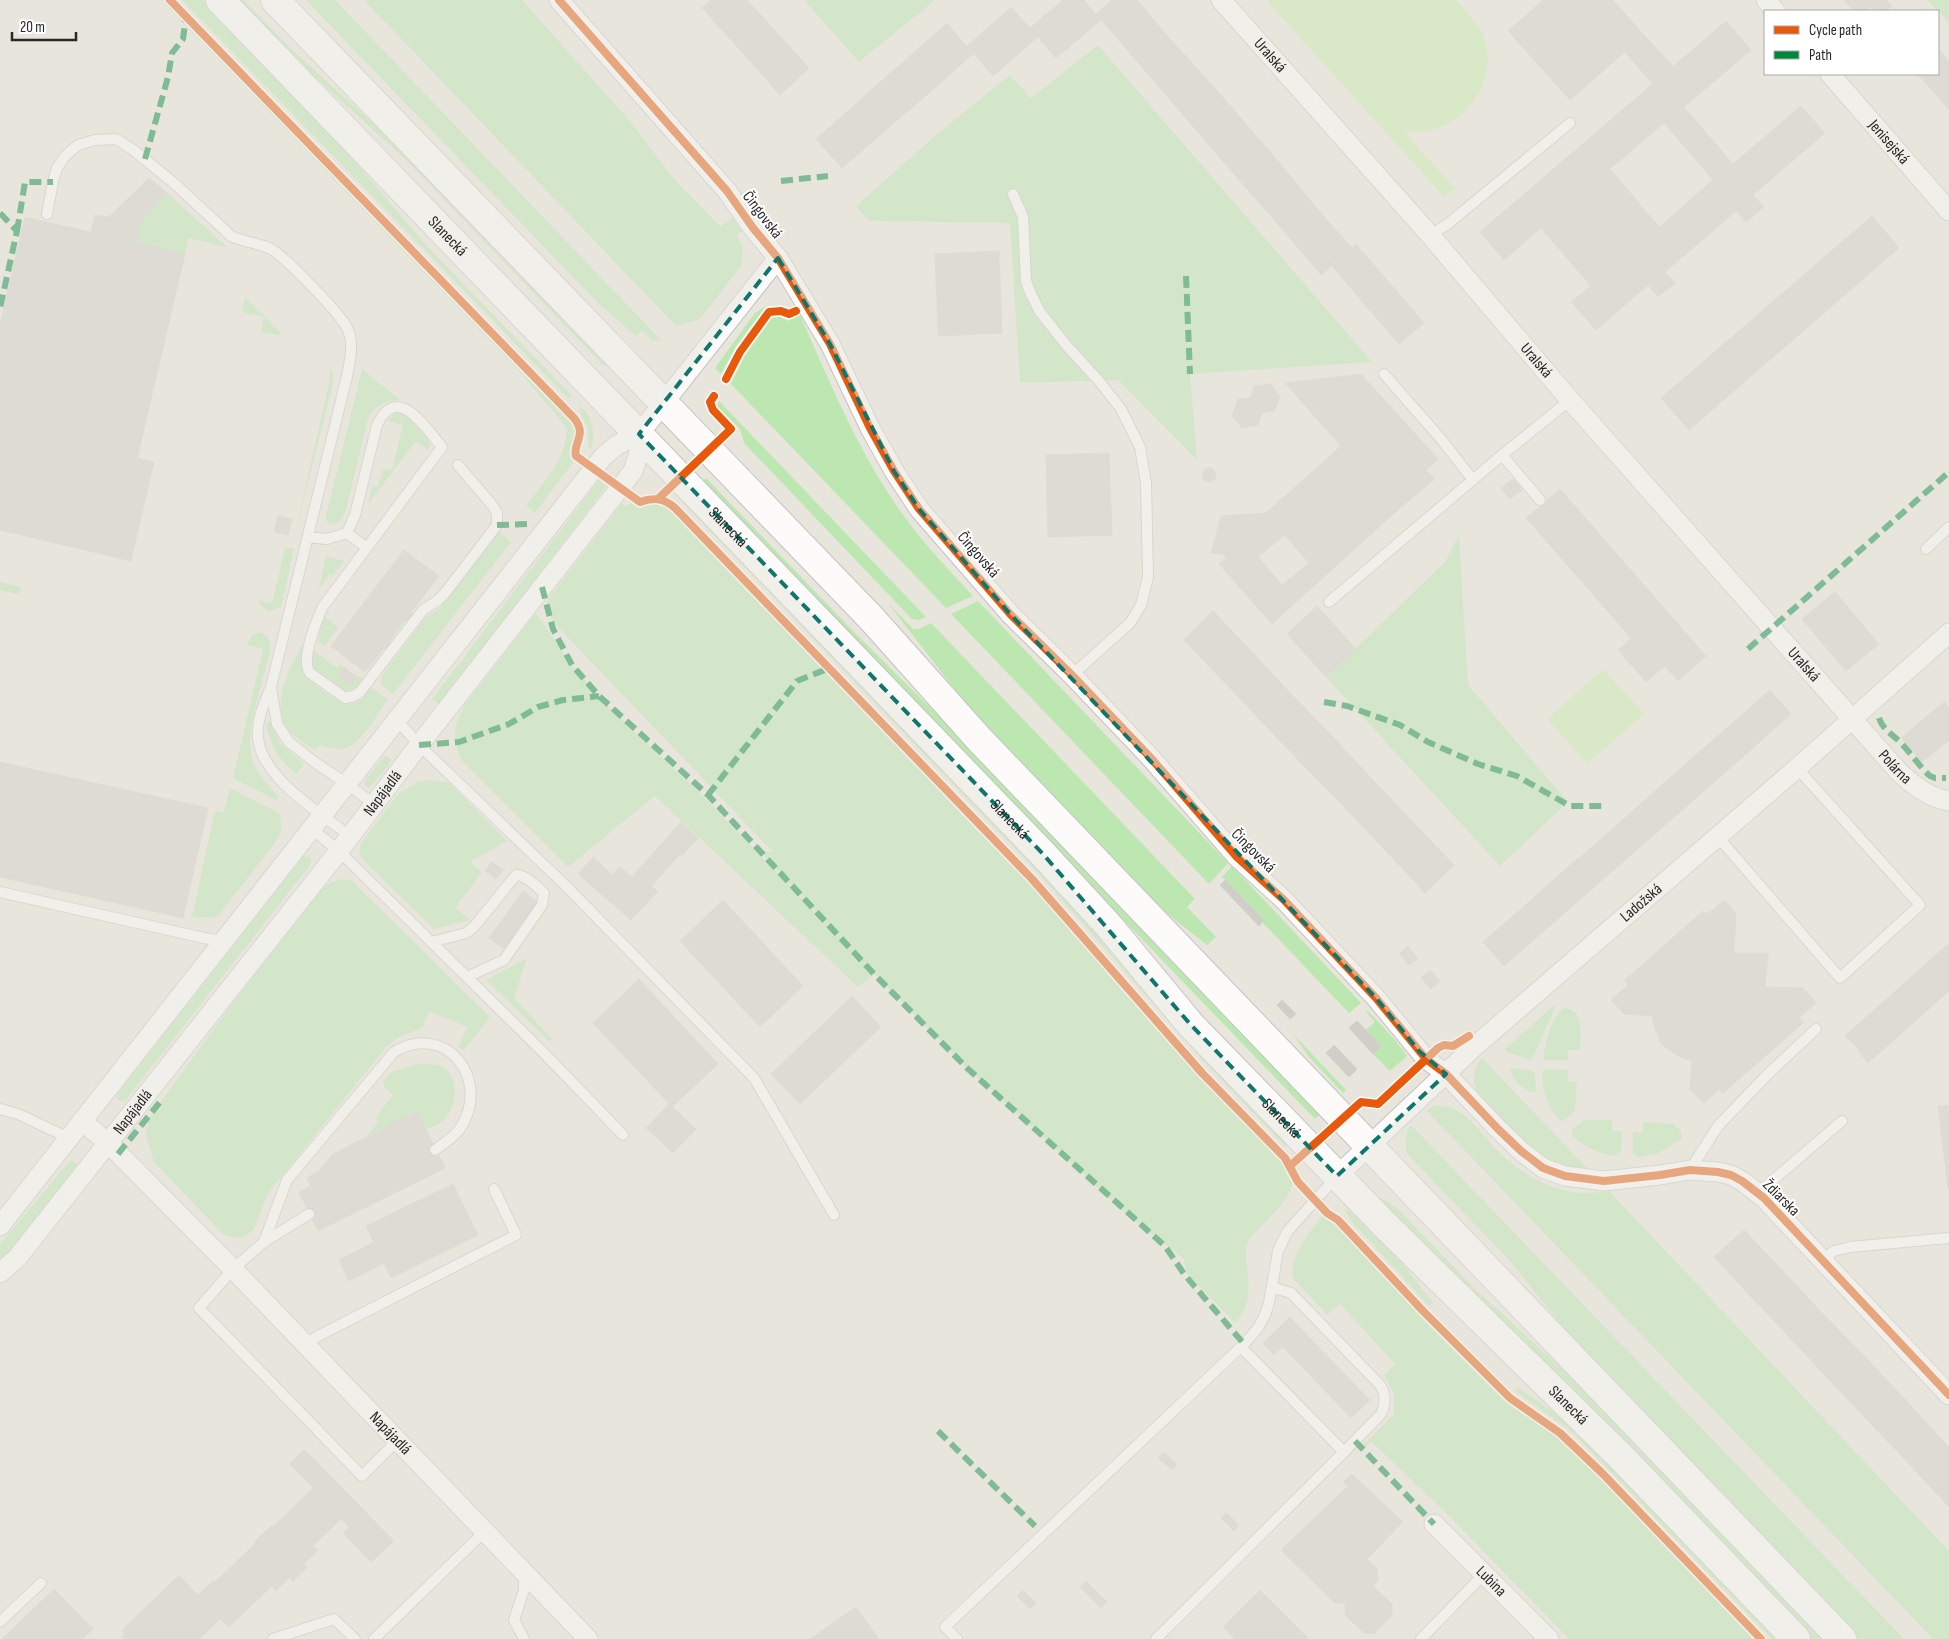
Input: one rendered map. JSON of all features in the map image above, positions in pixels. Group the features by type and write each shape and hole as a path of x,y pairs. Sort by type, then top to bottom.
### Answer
{"main road":[{"name":"Slanecká","path":"220,0 1043,854 1109,926 1190,1024 1337,1176 1621,1457 1796,1639"},
{"name":"Slanecká","path":"275,0 664,402 872,620 978,739 1842,1639"}],"street":[{"name":"Čingovská","path":"559,0 727,192 778,258 830,344 870,428 894,471 919,509 1011,614 1072,674 1150,757 1237,857 1284,900 1376,998 1422,1055 1446,1074"},
{"name":"Uralská","path":"1221,0 1430,235 1570,400 1853,718"},
{"path":"1766,0 1775,10"},
{"name":"Jenisejská","path":"1831,75 1949,211"},
{"name":"Napájadlá","path":"0,1226 603,457 617,445 639,434 778,258"},
{"name":"Napájadlá","path":"0,1273 17,1258 345,844 632,471 639,453 639,434"},
{"name":"Ladožská","path":"1337,1176 1482,1040 1718,837 1949,633"},
{"name":"Polárna","path":"1853,718 1912,785 1941,800 1949,800"},
{"name":"Ždiarska","path":"1446,1074 1498,1129 1521,1150 1544,1168 1565,1176 1604,1181 1690,1170 1731,1175 1758,1193 1949,1395"},
{"name":"Napájadlá","path":"82,1121 108,1143 233,1269 588,1639"},
{"name":"Lubina","path":"1434,1524 1549,1639"}],"lane":[{"path":"1430,235 1449,223 1570,123"},
{"path":"47,214 53,182 65,156 78,145 95,140 116,139 132,148 175,184 231,236 239,240 261,245 282,257 342,319 348,330 351,344 350,358 271,687 260,718 258,737 260,749 280,780 317,822 345,844 432,942 623,1134"},
{"path":"1013,194 1023,217 1026,281 1030,292 1046,319 1121,409 1140,447 1146,483 1148,577 1140,605 1130,623 1072,674"},
{"path":"1384,374 1441,439 1473,480"},
{"path":"1329,602 1502,455 1570,400"},
{"path":"308,538 327,539 346,533 354,515 377,425 382,414 388,408 404,407 416,417 442,447 322,608 314,625 306,668 341,696 345,698 354,696 365,687 423,610 445,593 497,525 497,513 493,506 458,465"},
{"path":"1502,455 1540,500"},
{"path":"1926,549 1949,527"},
{"path":"346,533 366,547"},
{"path":"271,687 275,713 282,733 289,742 374,804"},
{"path":"397,720 420,745 564,884 754,1078 834,1215"},
{"path":"1718,837 1840,978 1920,905 1797,768"},
{"path":"317,822 345,844"},
{"path":"432,942 466,933 474,927 516,875 523,876 544,893 542,905 504,960 467,977"},
{"path":"0,892 223,941"},
{"path":"1690,1170 1718,1126 1767,1075 1816,1029"},
{"path":"264,1242 287,1180 394,1052 405,1046 430,1043 453,1054 468,1073 470,1102 462,1127 453,1137 435,1150"},
{"path":"0,1109 18,1114 69,1138"},
{"path":"1758,1193 1842,1121"},
{"path":"957,1639 945,1627 1241,1347 1258,1328 1265,1315 1278,1251 1287,1232 1337,1176"},
{"path":"305,1344 516,1235 494,1189"},
{"path":"309,1214 264,1242 233,1269 199,1308 362,1476 398,1440"},
{"path":"1822,1260 1834,1251 1850,1248 1949,1238"},
{"path":"1156,1639 1344,1452 1381,1414 1385,1407 1384,1392 1380,1385 1291,1293 1272,1287"},
{"path":"1241,1347 1344,1452"},
{"path":"374,1639 485,1531"},
{"path":"524,1573 524,1590 514,1620 524,1639"},
{"path":"1421,1639 1484,1574"},
{"path":"0,1622 42,1583"},
{"path":"273,1639 334,1619 355,1639"}],"highlighted area":[{"path":"778,258 830,344 894,471 919,509 1011,615 1376,998 1419,1051 1446,1074 1337,1176 1190,1024 1043,854 639,434"}],"green space":[{"path":"164,0 573,423 576,438 569,454 570,458 574,461 535,513 526,506 553,470 563,450 567,428 519,371 166,5"},
{"path":"182,0 203,0 320,121 426,245 572,396 568,398 566,396"},
{"path":"237,0 244,0 288,46 406,153 608,362 604,366 403,157 284,49"},
{"path":"306,0 335,0 662,341 652,340 642,331 636,336 599,304"},
{"path":"364,0 522,0 630,121 674,179 721,227 732,218 742,231 737,235 743,248 741,266 701,318 677,327"},
{"path":"804,0 935,0 859,62"},
{"path":"1266,0 1456,0 1477,24 1485,40 1488,56 1482,87 1464,112 1452,121 1438,128 1422,132 1403,131 1455,188 1444,197"},
{"path":"1927,0 1949,0 1949,22 1939,10"},
{"path":"1098,45 1372,362 1190,374 1197,460 1118,380 1020,383 1010,223 869,221 856,206 936,135 1010,75 1031,98"},
{"path":"167,193 227,247 188,238 185,254 137,243 141,220"},
{"path":"245,297 280,332 280,335 261,332 264,317 242,312"},
{"path":"766,306 736,346 721,374 715,368 754,314"},
{"path":"800,315 822,366 871,465 901,512 918,534 973,596 946,608 731,384 744,357 772,318 780,317 788,321"},
{"path":"330,369 333,374 333,384 294,538 329,383"},
{"path":"362,369 400,400 381,404 368,418 346,510 341,520 333,525 326,521 326,517"},
{"path":"719,401 926,617 919,620 912,619 744,443 740,429 717,406"},
{"path":"581,406 591,421 593,437 591,449 588,446 588,428 579,411"},
{"path":"395,412 405,413 427,438 430,445 428,450 416,441 368,504 372,486 378,487 383,469 392,470 403,425 388,421"},
{"path":"706,478 856,634 980,757 1321,1113 1315,1119 702,482"},
{"path":"599,480 607,485 440,705 432,699"},
{"path":"685,498 1042,871 1288,1143 1285,1146 1209,1067 1038,873 682,502"},
{"path":"622,503 627,507 631,503 638,508 647,504 656,504 665,506 673,511 1029,882 1199,1076 1285,1165 1287,1176 1293,1183 1291,1190 1248,1243 1246,1255 1248,1296 1244,1309 1235,1323 1186,1272 1184,1259 1131,1218 967,1068 874,974 858,987 655,796 568,867 462,761 456,745 455,732 458,719 466,703 536,613 572,665 616,715 702,795 838,936 760,851 773,852 553,622 546,602"},
{"path":"498,531 511,542 393,694 381,684 381,677 426,617 439,609"},
{"path":"1459,535 1468,685 1568,802 1500,866 1326,677 1445,562"},
{"path":"285,547 294,549 281,607 269,612 260,605 258,600 272,603"},
{"path":"326,556 344,561 333,575 329,574 319,590"},
{"path":"0,582 21,587 19,595 0,590"},
{"path":"978,601 1228,863 1209,884 951,614"},
{"path":"887,602 913,629 919,629 931,623 1195,899 1187,907 1216,937 1207,945 1147,898 987,731"},
{"path":"326,618 338,627 325,646 318,641 322,619"},
{"path":"259,632 264,633 268,638 270,651 251,726 250,748 256,769 278,796 276,800 233,778 263,649 247,645 252,635"},
{"path":"302,646 305,648 301,662 305,673 310,680 327,694 345,702 354,702 361,700 371,688 388,699 362,736 349,747 337,749 320,745 315,750 292,734 285,724 281,713 283,690 286,678"},
{"path":"314,651 337,668 340,664 344,667 338,676 350,685 358,676 364,680 354,691 348,692 341,689 316,671 312,662"},
{"path":"1603,669 1644,714 1587,764 1547,719"},
{"path":"270,721 280,743 304,764 296,774 280,758 270,740 266,725"},
{"path":"385,756 391,760 389,765 370,787 366,786 364,783 366,778"},
{"path":"429,780 449,783 507,841 470,862 482,872 455,908 471,920 434,929 364,861 360,850 361,843 398,794 418,782"},
{"path":"230,788 279,813 281,825 279,837 218,916 211,918 192,917 215,811 224,812"},
{"path":"306,856 311,859 311,864 128,1097 124,1101 120,1101 117,1098 118,1093 302,857"},
{"path":"1232,866 1361,1003 1349,1013 1262,922 1264,920 1222,877"},
{"path":"340,879 352,881 490,1017 464,1050 458,1047 467,1027 429,1011 422,1028 399,1037 387,1046 269,1192 255,1226 250,1233 243,1237 223,1234 154,1162 146,1135 149,1118 227,1011 323,886"},
{"path":"527,958 514,998 552,1039 549,1041 486,980"},
{"path":"1556,1005 1533,1058 1530,1060 1506,1052 1505,1049"},
{"path":"1564,1008 1571,1010 1578,1018 1580,1024 1580,1050 1568,1050 1568,1060 1543,1060 1552,1025"},
{"path":"1368,1011 1407,1056 1390,1071 1373,1054 1381,1046 1366,1030 1375,1022 1366,1012"},
{"path":"1292,1033 1346,1090 1343,1093 1310,1058"},
{"path":"1482,1058 1588,1169 1576,1170 1551,1161 1527,1144 1487,1105 1474,1083 1475,1069"},
{"path":"416,1064 440,1066 447,1070 451,1076 455,1092 452,1107 448,1114 439,1123 426,1130 416,1111 366,1137 378,1122 376,1117 393,1095 385,1088 383,1081 391,1072"},
{"path":"1512,1068 1533,1071 1535,1074 1536,1091 1534,1093 1523,1088 1516,1081 1511,1074 1510,1070"},
{"path":"1545,1069 1568,1070 1568,1081 1577,1082 1575,1110 1564,1121 1561,1121 1556,1116 1547,1099 1542,1079 1542,1073"},
{"path":"1436,1105 1457,1111 1466,1117 1506,1159 1543,1183 1572,1192 1609,1191 1949,1551 1949,1639 1933,1639 1426,1110"},
{"path":"1584,1120 1612,1120 1612,1131 1622,1131 1621,1152 1616,1156 1604,1154 1587,1147 1572,1136 1572,1130"},
{"path":"1643,1122 1674,1124 1681,1131 1682,1139 1657,1154 1637,1157 1632,1152 1633,1132 1643,1133"},
{"path":"1411,1125 1904,1639 1859,1639 1578,1346 1511,1262 1409,1156 1406,1140"},
{"path":"72,1161 76,1163 76,1167 8,1257 0,1264 0,1244 68,1163"},
{"path":"1380,1197 1398,1209 1474,1288 1591,1395 1825,1639 1812,1639 1630,1449 1378,1198"},
{"path":"1344,1209 1351,1212 1399,1259 1433,1303 1429,1306 1352,1222"},
{"path":"1323,1216 1334,1223 1420,1314 1507,1401 1558,1436 1600,1477 1755,1639 1569,1639 1450,1517 1371,1441 1363,1449 1361,1447 1394,1414 1394,1394 1384,1375 1395,1364 1340,1304 1327,1315 1292,1277 1295,1260 1302,1244"},
{"path":"1519,1388 1569,1423 1779,1639 1772,1639 1572,1432 1515,1391"}],"building":[{"path":"711,0 747,0 770,25 741,51 702,8"},
{"path":"1063,0 1084,0 1101,20 1056,58 1030,28"},
{"path":"1112,0 1137,0 1164,32 1134,58 1096,14"},
{"path":"1543,0 1613,0 1644,35 1570,100 1508,31"},
{"path":"1844,0 1887,0 1892,6 1887,10 1874,10 1871,7 1867,10 1853,10"},
{"path":"1011,7 1038,37 993,76 967,46"},
{"path":"1726,21 1751,50 1684,107 1733,164 1801,106 1825,133 1753,195 1764,207 1746,222 1736,211 1665,272 1675,283 1658,297 1648,285 1596,330 1571,302 1591,286 1541,228 1504,260 1480,232","holes":["1664,123 1713,180 1659,227 1610,169"]},
{"path":"947,23 973,54 930,92 903,62"},
{"path":"770,25 809,68 780,95 741,51"},
{"path":"1164,32 1203,75 1172,102 1134,58"},
{"path":"1644,35 1673,66 1653,84 1625,52"},
{"path":"1939,49 1949,61 1949,86 1945,81 1933,91 1918,75 1939,75"},
{"path":"903,62 930,92 886,130 860,100"},
{"path":"1203,75 1241,118 1209,145 1172,102"},
{"path":"1945,81 1949,86 1949,110 1933,91"},
{"path":"860,100 886,130 842,168 816,139"},
{"path":"1241,118 1278,161 1246,188 1209,145"},
{"path":"1278,161 1314,205 1284,231 1246,188"},
{"path":"149,178 167,193 141,220 137,243 91,232 95,215 109,217"},
{"path":"1314,205 1352,248 1321,275 1284,231"},
{"path":"1872,216 1899,248 1689,430 1661,398"},
{"path":"25,217 185,254 114,557 0,530 0,324"},
{"path":"1356,244 1394,288 1382,299 1373,289 1361,300 1331,265"},
{"path":"999,251 1002,333 938,336 935,254"},
{"path":"1394,288 1424,323 1399,344 1361,300 1373,289 1382,299"},
{"path":"1361,374 1438,459 1426,470 1435,479 1400,508 1285,383"},
{"path":"1271,384 1280,397 1274,411 1262,413 1258,425 1242,428 1232,416 1238,399 1251,398 1254,386"},
{"path":"1341,446 1400,508 1272,624 1219,564 1227,558 1222,554 1211,553 1221,516 1266,513","holes":["1285,535 1309,563 1282,585 1258,557"]},
{"path":"1109,453 1112,535 1048,537 1046,455"},
{"path":"137,458 154,462 131,561 114,557"},
{"path":"1206,468 1212,468 1216,475 1212,482 1206,482 1202,478 1202,472"},
{"path":"1513,479 1522,490 1510,499 1501,488"},
{"path":"1560,489 1665,609 1631,638 1526,518"},
{"path":"278,516 292,519 288,535 274,532"},
{"path":"404,550 439,576 411,612 413,614 407,622 405,620 390,641 391,643 386,649 384,648 365,672 331,646"},
{"path":"1835,592 1879,644 1846,671 1802,619"},
{"path":"1317,606 1356,649 1326,677 1287,634"},
{"path":"1665,609 1706,656 1678,681 1665,666 1646,682 1618,650"},
{"path":"1213,611 1254,654 1224,682 1184,640"},
{"path":"1254,654 1293,696 1264,724 1224,682"},
{"path":"344,667 357,677 351,685 338,676"},
{"path":"1770,690 1791,714 1744,756 1722,732"},
{"path":"1293,696 1334,738 1305,767 1264,724"},
{"path":"1944,702 1949,707 1949,740 1922,762 1901,738"},
{"path":"1722,732 1744,756 1696,798 1674,774"},
{"path":"1334,738 1374,781 1345,808 1305,767"},
{"path":"0,762 208,808 183,918 0,877"},
{"path":"1674,774 1696,798 1648,840 1627,816"},
{"path":"1374,781 1413,822 1384,849 1345,808"},
{"path":"1627,816 1648,840 1600,882 1579,858"},
{"path":"681,822 698,838 682,856 680,854 652,886 658,891 631,920 578,874 593,857 613,875 620,867 632,877"},
{"path":"1413,822 1454,865 1425,893 1384,849"},
{"path":"1578,858 1600,882 1552,924 1531,900"},
{"path":"492,862 503,870 496,879 485,871"},
{"path":"1225,880 1264,920 1259,926 1220,885"},
{"path":"523,891 538,902 504,949 489,938"},
{"path":"723,900 803,986 760,1027 680,941"},
{"path":"1531,900 1552,924 1504,966 1483,942"},
{"path":"1725,900 1736,914 1734,953 1768,953 1765,987 1803,988 1816,1003 1799,1018 1803,1023 1723,1093 1719,1089 1704,1103 1690,1090 1692,1061 1678,1056 1661,1044 1652,1016 1624,1014 1611,1000 1628,985 1625,980 1703,911 1707,914"},
{"path":"1948,944 1949,991 1868,1063 1860,1051 1845,1036"},
{"path":"1408,946 1418,958 1409,965 1399,954"},
{"path":"1430,970 1440,981 1431,989 1421,978"},
{"path":"639,979 718,1064 672,1107 593,1023"},
{"path":"852,996 881,1027 800,1104 771,1074"},
{"path":"1282,1000 1296,1014 1290,1019 1277,1005"},
{"path":"1357,1021 1381,1046 1373,1054 1349,1028"},
{"path":"1334,1045 1357,1069 1349,1077 1326,1053"},
{"path":"669,1104 696,1129 673,1153 646,1128"},
{"path":"1949,1105 1949,1188 1948,1188 1938,1106"},
{"path":"417,1111 445,1168 318,1231 299,1192 311,1186 307,1178 320,1170 333,1154"},
{"path":"453,1184 478,1235 391,1278 366,1226"},
{"path":"1744,1230 1784,1272 1754,1300 1714,1257"},
{"path":"374,1242 384,1263 349,1281 339,1260"},
{"path":"1784,1272 1824,1315 1794,1342 1754,1300"},
{"path":"1824,1315 1864,1356 1833,1384 1794,1342"},
{"path":"1290,1317 1301,1329 1274,1355 1263,1343"},
{"path":"1301,1329 1370,1400 1351,1418 1283,1347"},
{"path":"1864,1356 1903,1397 1872,1425 1833,1384"},
{"path":"1903,1397 1941,1439 1912,1467 1872,1425"},
{"path":"1941,1439 1949,1447 1949,1507 1912,1467"},
{"path":"304,1449 394,1541 371,1562 343,1533 349,1527 341,1519 313,1546 318,1550 304,1564 307,1568 293,1581 290,1577 276,1591 272,1586 229,1627 220,1619 199,1639 125,1639 122,1636 125,1634 122,1630 179,1575 198,1595 213,1581 215,1582 256,1543 254,1542 272,1525 273,1527 313,1488 289,1464"},
{"path":"1164,1452 1177,1465 1172,1470 1158,1458"},
{"path":"1352,1474 1403,1522 1367,1559 1377,1569 1378,1581 1373,1586 1392,1604 1392,1615 1375,1633 1364,1633 1345,1615 1345,1603 1335,1603 1281,1550 1348,1486 1343,1482"},
{"path":"1226,1512 1239,1525 1234,1531 1221,1518"},
{"path":"1086,1581 1107,1602 1101,1608 1080,1587"},
{"path":"54,1589 93,1629 82,1639 2,1639"},
{"path":"1023,1590 1036,1603 1030,1609 1017,1596"},
{"path":"1260,1590 1309,1639 1235,1639 1223,1627"},
{"path":"856,1607 879,1639 810,1639"}],"marked path":[{"path":"145,159 168,77 172,53 183,39 186,16"},
{"path":"781,181 828,176"},
{"path":"17,231 25,182 53,182"},
{"path":"0,213 17,231 0,308"},
{"path":"1186,276 1190,374"},
{"path":"1748,649 1949,472"},
{"path":"497,525 531,524"},
{"path":"542,587 553,629 572,665 599,696 708,795 874,974 967,1068 1165,1246 1184,1274 1244,1344"},
{"path":"708,795 797,681 832,667"},
{"path":"419,745 459,742 509,724 538,707 563,700 599,696"},
{"path":"1324,702 1347,706 1400,725 1428,742 1478,764 1517,776 1570,806 1607,806"},
{"path":"1879,718 1885,729 1904,746 1930,776 1946,778"},
{"path":"118,1154 160,1102"},
{"path":"938,1431 1035,1526"},
{"path":"1355,1441 1434,1524"}],"cycle path":[{"path":"170,0 574,418 580,429 575,452 576,456 640,502 658,499 667,502 675,508 1032,879 1202,1073 1285,1158 1298,1182 1327,1213 1338,1220 1423,1311 1510,1398 1560,1433 1603,1474 1761,1639"},
{"path":"559,0 727,191 753,228 778,258 830,344 870,428 894,471 919,509 1011,615 1072,675 1150,757 1237,857 1284,900 1376,998 1426,1059 1446,1074 1498,1129 1521,1151 1543,1168 1565,1176 1604,1181 1690,1170 1718,1172 1731,1175 1742,1181 1764,1198 1949,1395"},
{"path":"726,379 740,352 769,312 781,311 789,314 796,311"},
{"path":"658,499 731,429 713,410 710,402 714,396"},
{"path":"1290,1166 1361,1102 1378,1104 1438,1048 1444,1045 1453,1046 1469,1036"}]}
